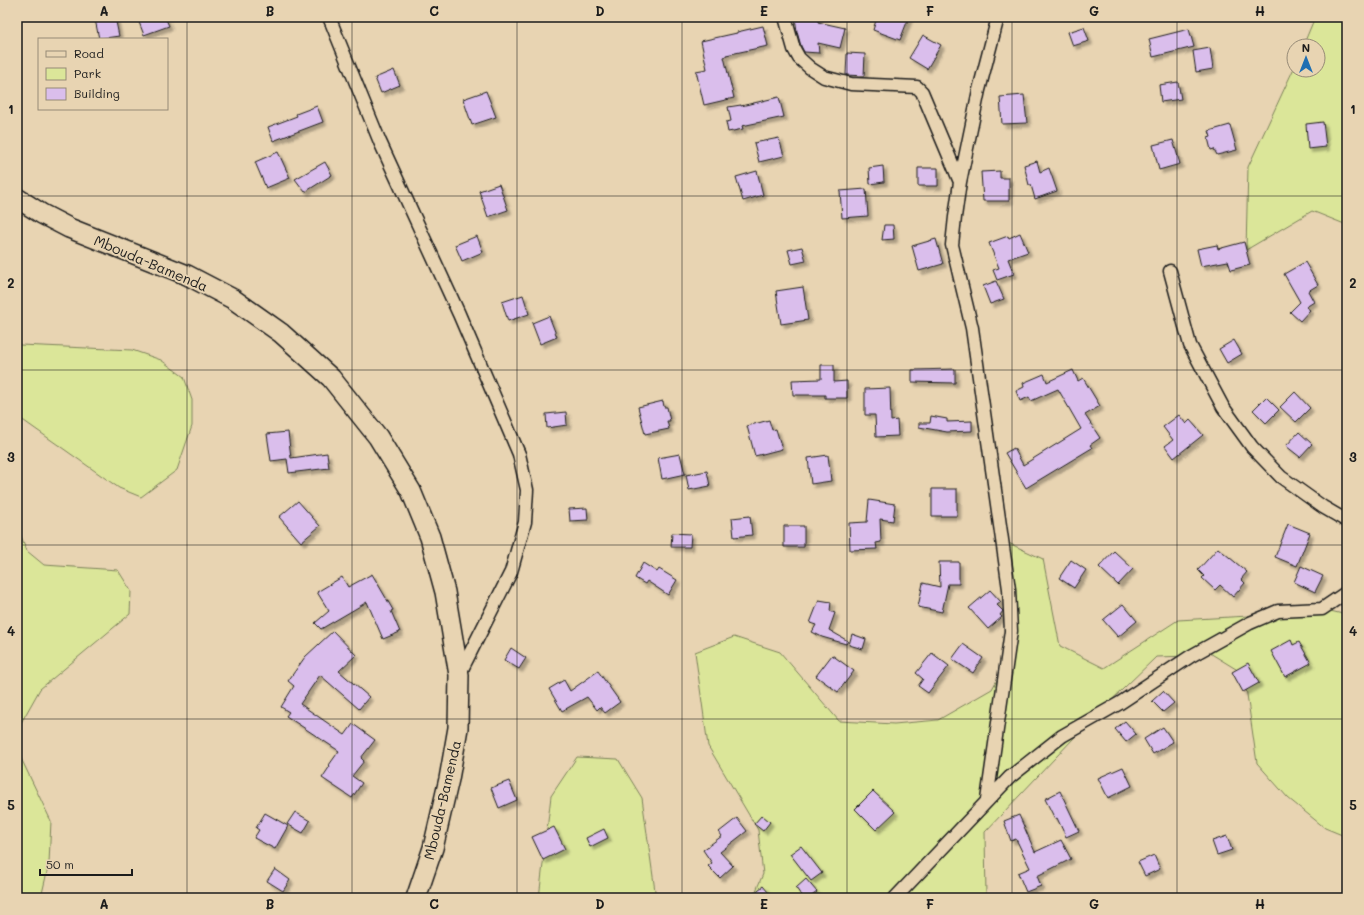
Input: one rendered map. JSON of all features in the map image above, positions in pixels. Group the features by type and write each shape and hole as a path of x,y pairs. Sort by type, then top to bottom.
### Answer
{"highway":[{"name":"Mbouda-Bamenda","path":"17,198 42,214 69,228 188,275 233,299 281,333 331,378 378,437 411,491 430,537 445,592 459,675 458,728 449,779 433,848 416,898"}],"street":[{"path":"329,17 380,142 459,314 519,454 527,490 526,522 511,572 459,675"},
{"path":"785,17 794,49 799,58 810,68 824,77 851,84 912,86 918,88 922,92 960,182"},
{"path":"987,800 1011,631 1008,582 972,328 952,245 960,182 979,90 998,17"},
{"path":"1170,271 1190,345 1223,407 1252,447 1281,477 1323,507 1347,521"},
{"path":"895,898 1010,777 1062,736 1120,703 1191,656 1250,623 1278,611 1322,609 1347,592"}],"green space":[{"path":"1315,17 1347,17 1347,225 1312,211 1246,250 1248,167 1289,78 1326,78 1326,38 1306,38"},
{"path":"17,343 20,345 132,350 161,360 184,377 192,400 192,426 177,470 141,497 119,488 17,416"},
{"path":"17,526 27,551 44,565 118,570 131,591 130,614 40,689 17,730"},
{"path":"1002,540 1043,559 1060,646 1104,668 1178,620 1266,615 1322,609 1347,615 1347,837 1325,828 1288,798 1257,763 1244,674 1205,650 1191,656 1156,657 1091,720 985,832 986,898 753,898 763,874 758,830 708,746 695,652 734,637 780,652 839,721 894,724 938,720 992,689 1008,660"},
{"path":"17,730 18,752 51,821 49,863 41,898 17,898"},
{"path":"577,757 618,759 642,798 656,898 539,898 551,796"}],"building":[{"path":"115,17 119,36 99,38 95,19"},
{"path":"137,17 165,17 169,26 144,35"},
{"path":"795,17 818,17 818,22 845,28 840,48 818,43 819,53 804,52 797,32"},
{"path":"877,17 909,17 900,40 873,30"},
{"path":"763,26 768,46 726,55 724,57 734,98 704,105 696,71 707,69 701,41"},
{"path":"1084,27 1089,41 1073,46 1068,32"},
{"path":"1189,29 1194,47 1153,57 1149,39"},
{"path":"923,35 941,45 927,69 909,58"},
{"path":"1210,48 1213,69 1196,72 1193,51"},
{"path":"847,53 865,54 864,76 846,75"},
{"path":"394,70 400,85 381,93 375,78"},
{"path":"1178,82 1181,99 1161,102 1159,85"},
{"path":"486,91 496,117 472,125 463,99"},
{"path":"1024,95 1027,123 1002,124 1000,97"},
{"path":"779,97 784,117 742,126 743,129 728,132 726,122 731,121 728,107 741,106"},
{"path":"317,106 323,122 273,141 268,127 297,116 296,114"},
{"path":"1323,122 1326,147 1308,149 1306,124"},
{"path":"1230,125 1237,150 1217,155 1214,149 1211,150 1208,138 1211,137 1209,131"},
{"path":"779,138 784,156 759,162 754,143"},
{"path":"1173,140 1180,164 1159,170 1153,145"},
{"path":"278,152 290,178 266,188 255,162"},
{"path":"1037,161 1040,172 1049,168 1057,191 1035,199 1031,185 1029,185 1024,165"},
{"path":"325,162 332,175 305,192 295,179"},
{"path":"883,166 884,182 870,184 869,168"},
{"path":"918,168 938,168 938,186 918,186"},
{"path":"757,171 763,195 743,201 736,177"},
{"path":"1000,171 1000,178 1009,178 1009,201 983,201 981,172"},
{"path":"499,184 508,210 488,217 479,191"},
{"path":"866,189 868,216 842,218 840,191"},
{"path":"884,225 893,225 894,239 882,240"},
{"path":"1020,233 1028,252 1008,259 1014,274 997,280 993,270 999,268 989,243 1008,236 1009,238"},
{"path":"477,236 483,252 462,261 455,245"},
{"path":"936,239 943,264 919,271 912,246"},
{"path":"1244,242 1250,265 1231,270 1228,261 1201,266 1197,249 1217,245 1218,249"},
{"path":"802,247 806,261 792,264 788,250"},
{"path":"1305,262 1318,285 1308,291 1314,302 1306,307 1310,310 1300,321 1290,312 1300,302 1284,274"},
{"path":"996,281 1004,299 990,304 983,286"},
{"path":"803,287 808,320 781,324 776,291"},
{"path":"523,295 529,314 508,321 502,302"},
{"path":"549,316 557,337 540,344 532,323"},
{"path":"1234,340 1242,354 1227,363 1219,349"},
{"path":"821,365 834,365 834,382 847,381 847,398 825,398 825,395 793,395 792,380 821,379"},
{"path":"955,369 955,383 912,382 912,370"},
{"path":"1073,370 1078,381 1083,378 1100,406 1085,415 1100,438 1090,445 1092,448 1026,488 1005,453 1014,448 1023,465 1081,429 1058,389 1031,401 1029,397 1020,401 1016,391 1024,387 1023,383 1044,374 1047,382"},
{"path":"890,388 891,421 897,420 898,436 876,437 875,415 865,415 865,389"},
{"path":"1295,392 1310,408 1296,422 1280,407"},
{"path":"1266,397 1279,410 1266,423 1253,410"},
{"path":"663,401 664,407 667,407 670,421 667,421 669,429 645,434 638,407"},
{"path":"566,412 567,425 547,428 546,414"},
{"path":"1179,415 1186,424 1190,420 1203,435 1174,458 1165,446 1173,440 1163,427"},
{"path":"931,416 947,419 947,422 972,421 972,431 947,432 919,427 919,423 930,423"},
{"path":"769,420 772,430 776,429 782,449 755,456 747,426"},
{"path":"288,432 291,458 327,453 329,468 289,473 287,459 271,461 267,434"},
{"path":"1299,432 1312,444 1300,457 1286,446"},
{"path":"680,454 685,474 662,479 658,458"},
{"path":"828,455 831,481 811,484 808,458"},
{"path":"707,471 710,486 689,490 686,475"},
{"path":"932,489 957,489 957,516 932,516"},
{"path":"869,500 895,504 893,521 880,519 881,542 876,543 877,549 850,550 849,523 867,522"},
{"path":"298,501 320,526 301,542 279,517"},
{"path":"587,508 588,520 570,521 569,509"},
{"path":"750,516 752,535 734,537 732,518"},
{"path":"1288,524 1310,533 1297,566 1275,557"},
{"path":"784,526 804,526 804,547 784,547"},
{"path":"672,533 691,534 690,547 671,547"},
{"path":"1218,548 1247,572 1241,579 1245,583 1233,597 1220,585 1215,590 1202,578 1204,576 1198,570"},
{"path":"1114,551 1133,569 1118,585 1099,567"},
{"path":"1071,560 1086,570 1074,588 1059,578"},
{"path":"939,562 959,562 959,584 948,584 942,612 918,607 923,583 940,587"},
{"path":"643,563 657,572 659,569 677,580 668,595 647,581 645,584 635,578"},
{"path":"1301,566 1323,576 1315,592 1294,582"},
{"path":"372,574 393,610 391,611 400,632 383,639 367,602 321,629 315,623 329,611 317,592 342,577 348,587"},
{"path":"990,590 1001,602 997,605 1003,611 1000,615 1002,617 988,629 969,608"},
{"path":"819,600 831,602 830,611 835,613 829,630 848,641 846,644 822,637 812,632 816,625 810,623"},
{"path":"1123,604 1137,621 1118,637 1103,620"},
{"path":"333,631 356,655 339,671 369,697 359,709 320,675 300,704 345,735 353,724 375,740 361,758 364,761 352,776 362,783 352,798 322,778 339,751 286,716 289,712 281,707 294,686 288,681 305,657"},
{"path":"852,634 866,639 863,649 849,645"},
{"path":"1291,640 1293,645 1299,642 1311,663 1285,677 1271,651"},
{"path":"963,644 983,658 973,673 952,659"},
{"path":"511,648 526,658 519,669 504,660"},
{"path":"932,653 949,666 928,693 918,686 923,679 916,673"},
{"path":"832,655 854,671 838,692 816,676"},
{"path":"1248,663 1259,683 1243,692 1232,672"},
{"path":"598,671 620,702 605,713 600,707 597,710 587,697 562,711 549,689 564,680 570,691"},
{"path":"1163,691 1174,703 1163,712 1152,701"},
{"path":"1125,721 1136,734 1126,742 1115,729"},
{"path":"1163,727 1173,742 1153,754 1144,739"},
{"path":"1123,767 1132,786 1108,798 1098,778"},
{"path":"509,781 517,800 499,808 491,788"},
{"path":"873,791 895,812 876,830 855,809"},
{"path":"1060,791 1079,831 1066,837 1057,818 1055,819 1045,799"},
{"path":"295,812 310,821 303,833 287,824"},
{"path":"265,813 288,826 275,849 254,838 259,830 256,828"},
{"path":"762,815 770,822 763,831 754,824"},
{"path":"1019,815 1035,852 1061,840 1071,859 1037,876 1041,886 1026,892 1018,873 1030,868 1016,839 1011,841 1004,821"},
{"path":"737,818 747,831 720,852 733,866 720,878 708,866 712,863 703,850 722,836 719,832"},
{"path":"554,827 565,849 543,860 532,837"},
{"path":"604,829 608,838 590,847 586,838"},
{"path":"1227,836 1232,850 1217,855 1212,841"},
{"path":"801,846 822,873 811,881 790,854"},
{"path":"1154,855 1160,869 1145,876 1138,862"},
{"path":"275,869 290,880 283,891 267,881"},
{"path":"806,879 817,892 809,898 803,898 796,888"},
{"path":"763,886 773,898 748,898"}]}
